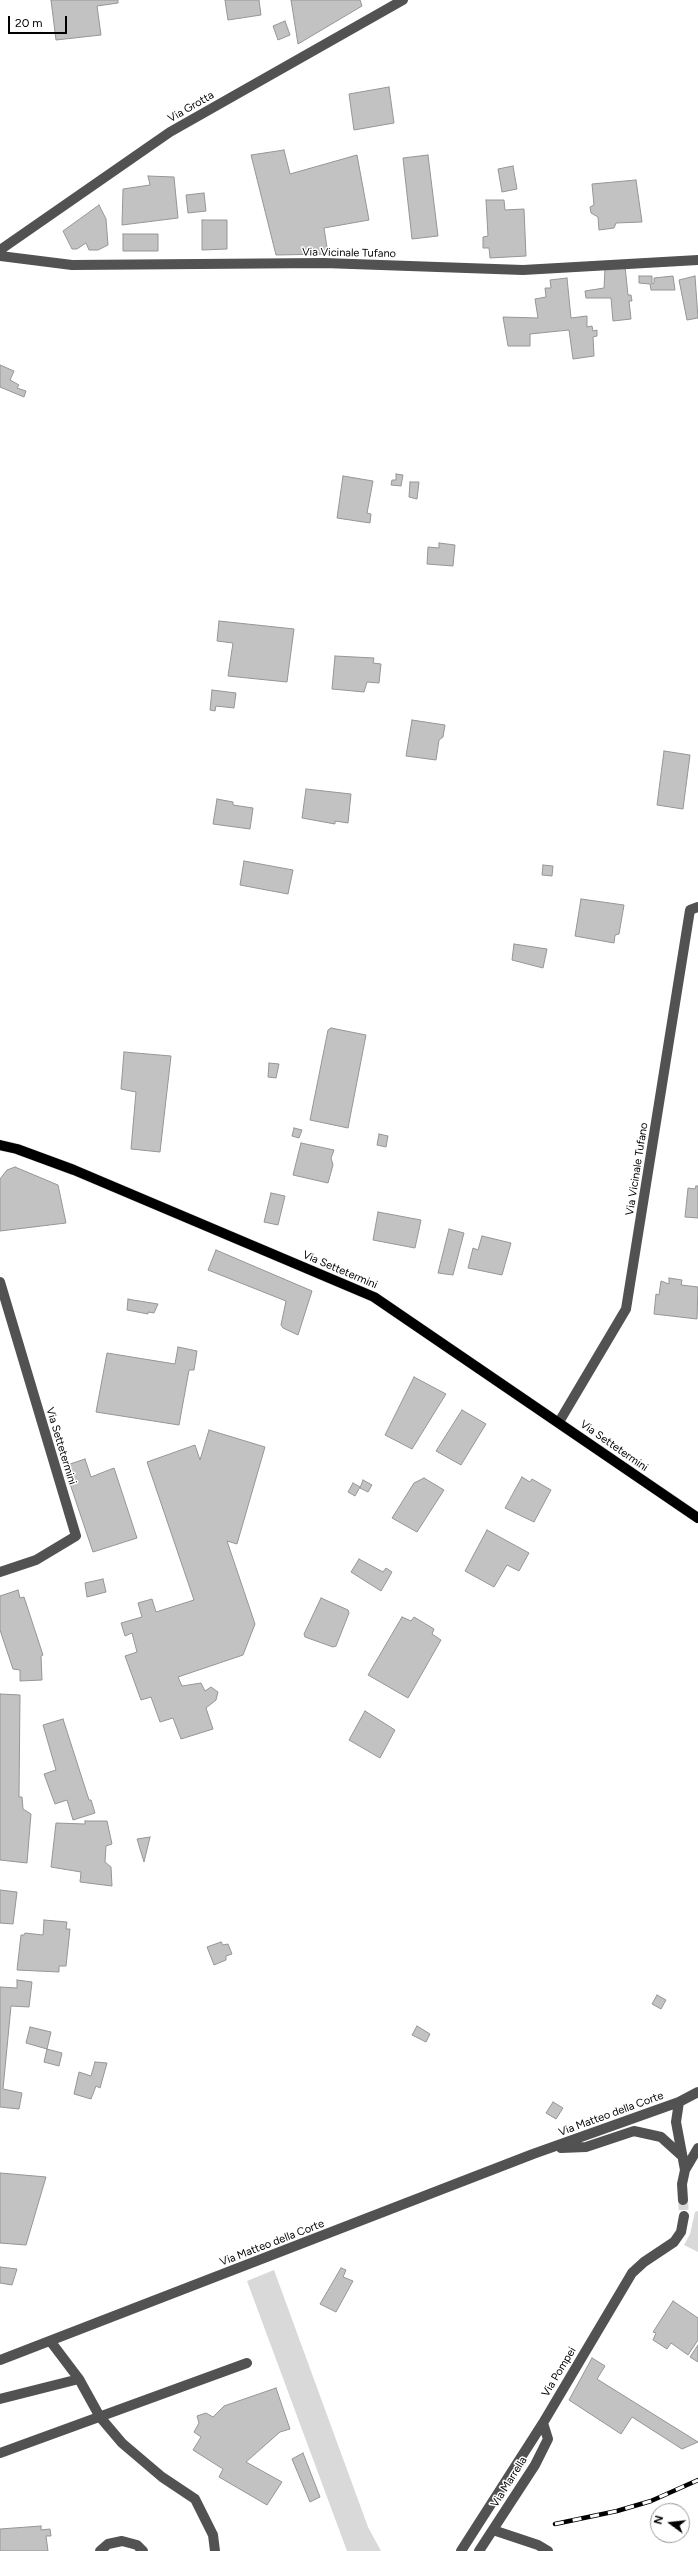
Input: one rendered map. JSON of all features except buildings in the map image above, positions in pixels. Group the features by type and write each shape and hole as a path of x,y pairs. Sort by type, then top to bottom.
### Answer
{"main road":[{"name":"Via Settetermini","path":"0,1145 17,1149 74,1170 374,1297 698,1518"}],"street":[{"name":"Via Grotta","path":"0,250 170,132 403,0"},
{"name":"Via Vicinale Tufano","path":"0,256 72,265 324,263 523,270 698,260"},
{"name":"Via Vicinale Tufano","path":"559,1422 626,1309 690,910 698,907"},
{"name":"Via Settetermini","path":"0,1282 76,1536 36,1560 0,1572"},
{"name":"Via Matteo della Corte","path":"0,2360 51,2342 534,2154 696,2097"},
{"name":"Via Matteo della Corte","path":"679,2102 675,2114 685,2170"},
{"name":"Via Matteo della Corte","path":"551,2148 586,2147 634,2131 661,2137 682,2156"},
{"path":"683,2200 682,2184 685,2170 698,2148"},
{"name":"Via Pompei","path":"461,2551 543,2423 632,2273 640,2264 674,2242 681,2232 684,2216"},
{"path":"51,2342 79,2379 100,2417 128,2448 162,2476 195,2499 213,2535 215,2551"},
{"path":"0,2453 247,2363"},
{"path":"0,2399 79,2379"},
{"name":"Via Marrella","path":"479,2551 534,2466 548,2439 543,2423"},
{"path":"493,2530 548,2551"},
{"path":"207,2551 213,2535"},
{"path":"100,2551 108,2544 122,2542 137,2545 143,2551"}],"shaded area":[{"path":"698,2211 698,2252 684,2245 690,2234 695,2212"},
{"path":"274,2270 368,2527 381,2551 347,2551 247,2281"}],"tunnel":[{"path":"683,2200 684,2216"}],"railway":[{"path":"555,2524 617,2511 651,2501 698,2480"}]}
